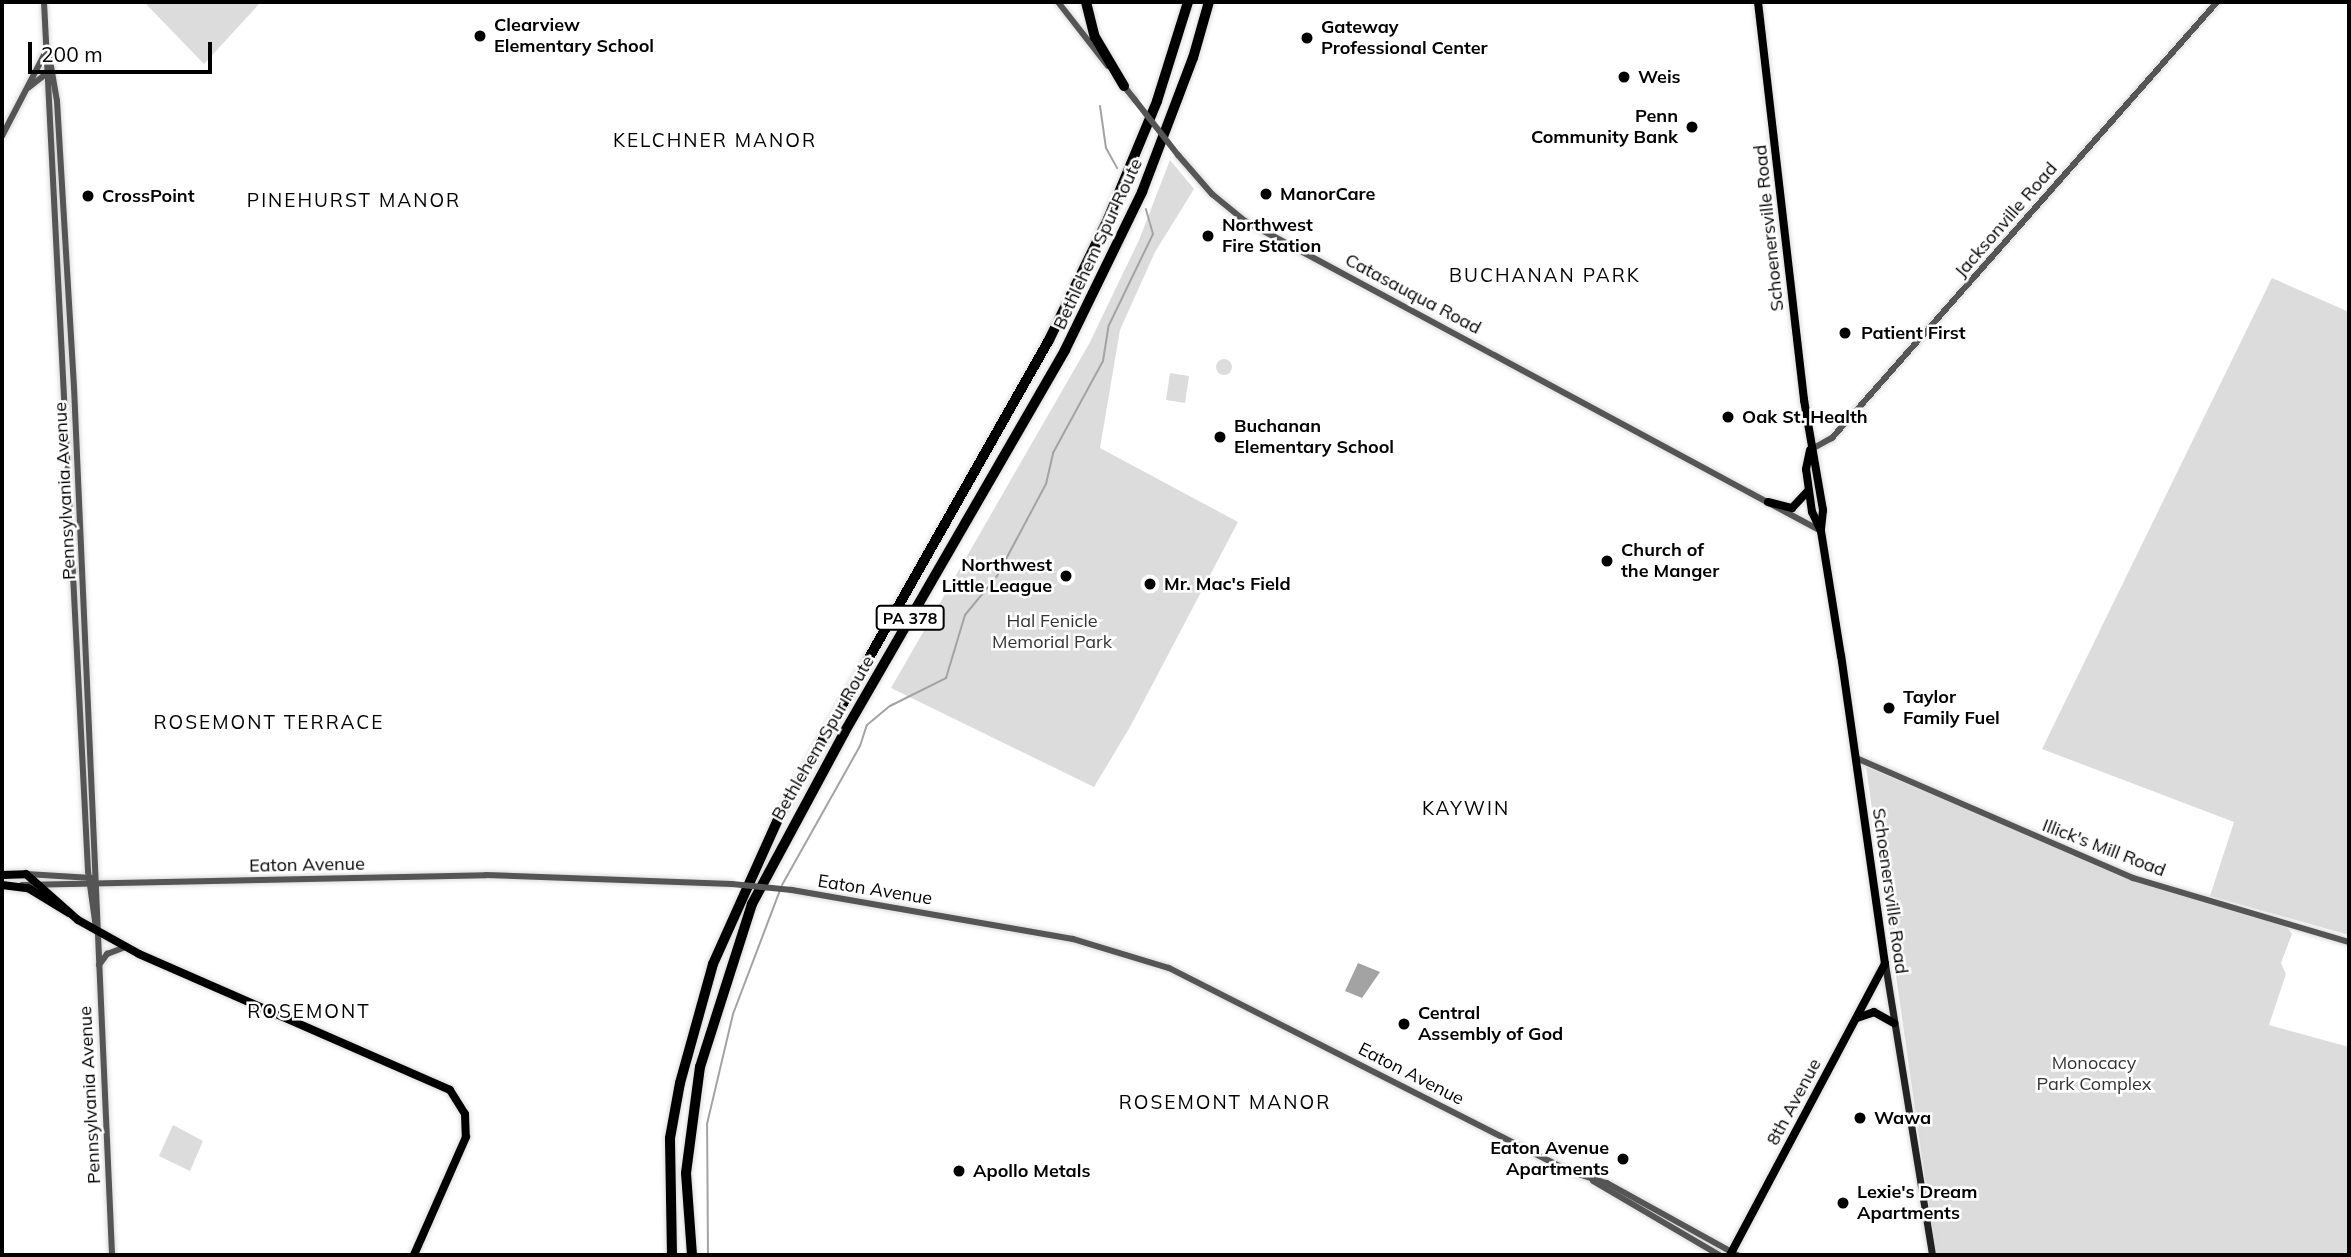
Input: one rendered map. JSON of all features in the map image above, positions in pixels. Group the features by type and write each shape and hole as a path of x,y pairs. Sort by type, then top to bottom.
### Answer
{"highway":[{"path":"1086,2 1096,37 1124,86"},
{"path":"1173,52 1182,2"},
{"name":"Bethlehem Spur Route","path":"673,1255 670,1139 680,1083 713,964 780,815 1049,340 1108,219 1173,52 1188,2"},
{"name":"Bethlehem Spur Route","path":"692,1255 686,1172 700,1067 752,904 816,782 1065,350 1142,192 1193,58 1209,2"}],"main road":[{"name":"Schoenersville Road","path":"1758,2 1810,450 1823,510 1821,531"},
{"name":"Schoenersville Road","path":"1810,450 1809,488 1821,531 1894,1023 1932,1255"},
{"path":"1768,502 1792,508 1809,488"},
{"path":"2,876 26,874 69,913"},
{"path":"2,885 20,885 125,947 436,1080 453,1093 465,1114 466,1137 414,1255"},
{"name":"8th Avenue","path":"1733,1254 1885,964"},
{"path":"1857,1017 1874,1012 1894,1023"}],"street":[{"name":"Pennsylvania Avenue","path":"44,2 88,876 97,932"},
{"name":"Catasauqua Road","path":"1058,2 1178,155 1212,194 1251,225 1821,531"},
{"name":"Jacksonville Road","path":"1810,450 1832,438 2217,2"},
{"name":"Pennsylvania Avenue","path":"48,49 54,68 74,387 112,1255"},
{"path":"2,136 48,49"},
{"path":"28,89 54,68"},
{"name":"Illick's Mill Road","path":"1856,758 2133,878 2349,942"},
{"name":"Eaton Avenue","path":"26,874 88,876 97,881"},
{"name":"Eaton Avenue","path":"20,885 89,885 97,881 486,875 732,884 792,890 1073,939 1151,961 1592,1181 1719,1255"},
{"path":"98,967 107,954 125,947"},
{"name":"Eaton Avenue","path":"1592,1181 1607,1183 1733,1254"}],"green space":[{"path":"144,2 261,2 204,64"},
{"name":"Hal Fenicle Memorial Park","path":"1170,160 1194,189 1155,252 1120,330 1100,448 1238,522 1130,727 1094,787 891,688 1089,344 1139,240"},
{"path":"2272,278 2349,312 2349,935 2210,896 2234,822 2042,749"},
{"path":"1224,359 1230,361 1230,373 1224,375 1218,373 1216,367 1218,361"},
{"path":"1170,373 1189,376 1185,403 1166,400"},
{"name":"Monocacy Park Complex","path":"1866,767 2133,878 2283,922 2292,934 2281,963 2286,974 2269,1025 2349,1047 2349,1255 1936,1255"},
{"path":"173,1125 203,1141 190,1171 159,1156"}],"shaded area":[{"path":"1358,963 1380,972 1362,998 1345,991"}],"waterway":[{"path":"1100,106 1106,148 1117,168"},
{"path":"782,885 860,746 867,725 890,706 946,678 965,615 997,576 1046,484 1053,453 1103,361 1109,325 1153,234 1146,209"},
{"path":"708,1255 707,1124 733,1014 780,890"}],"place":[{"name":"Clearview Elementary School","path":"480,36"},
{"name":"Gateway Professional Center","path":"1307,38"},
{"name":"Weis","path":"1624,77"},
{"name":"Penn Community Bank","path":"1692,127"},
{"name":"ManorCare","path":"1266,194"},
{"name":"CrossPoint","path":"88,196"},
{"name":"Northwest Fire Station","path":"1208,236"},
{"name":"Patient First","path":"1845,333"},
{"name":"Oak St. Health","path":"1728,417"},
{"name":"Buchanan Elementary School","path":"1220,437"},
{"name":"Church of the Manger","path":"1607,561"},
{"name":"Northwest Little League","path":"1066,576"},
{"name":"Mr. Mac's Field","path":"1150,584"},
{"name":"Taylor Family Fuel","path":"1889,708"},
{"name":"Central Assembly of God","path":"1404,1024"},
{"name":"Wawa","path":"1860,1118"},
{"name":"Eaton Avenue Apartments","path":"1623,1159"},
{"name":"Apollo Metals","path":"959,1171"},
{"name":"Lexie's Dream Apartments","path":"1843,1203"}],"district":[{"name":"KELCHNER MANOR","path":"715,141"},
{"name":"PINEHURST MANOR","path":"354,201"},
{"name":"BUCHANAN PARK","path":"1545,276"},
{"name":"ROSEMONT TERRACE","path":"269,723"},
{"name":"KAYWIN","path":"1466,809"},
{"name":"ROSEMONT","path":"309,1012"},
{"name":"ROSEMONT MANOR","path":"1225,1103"}]}
